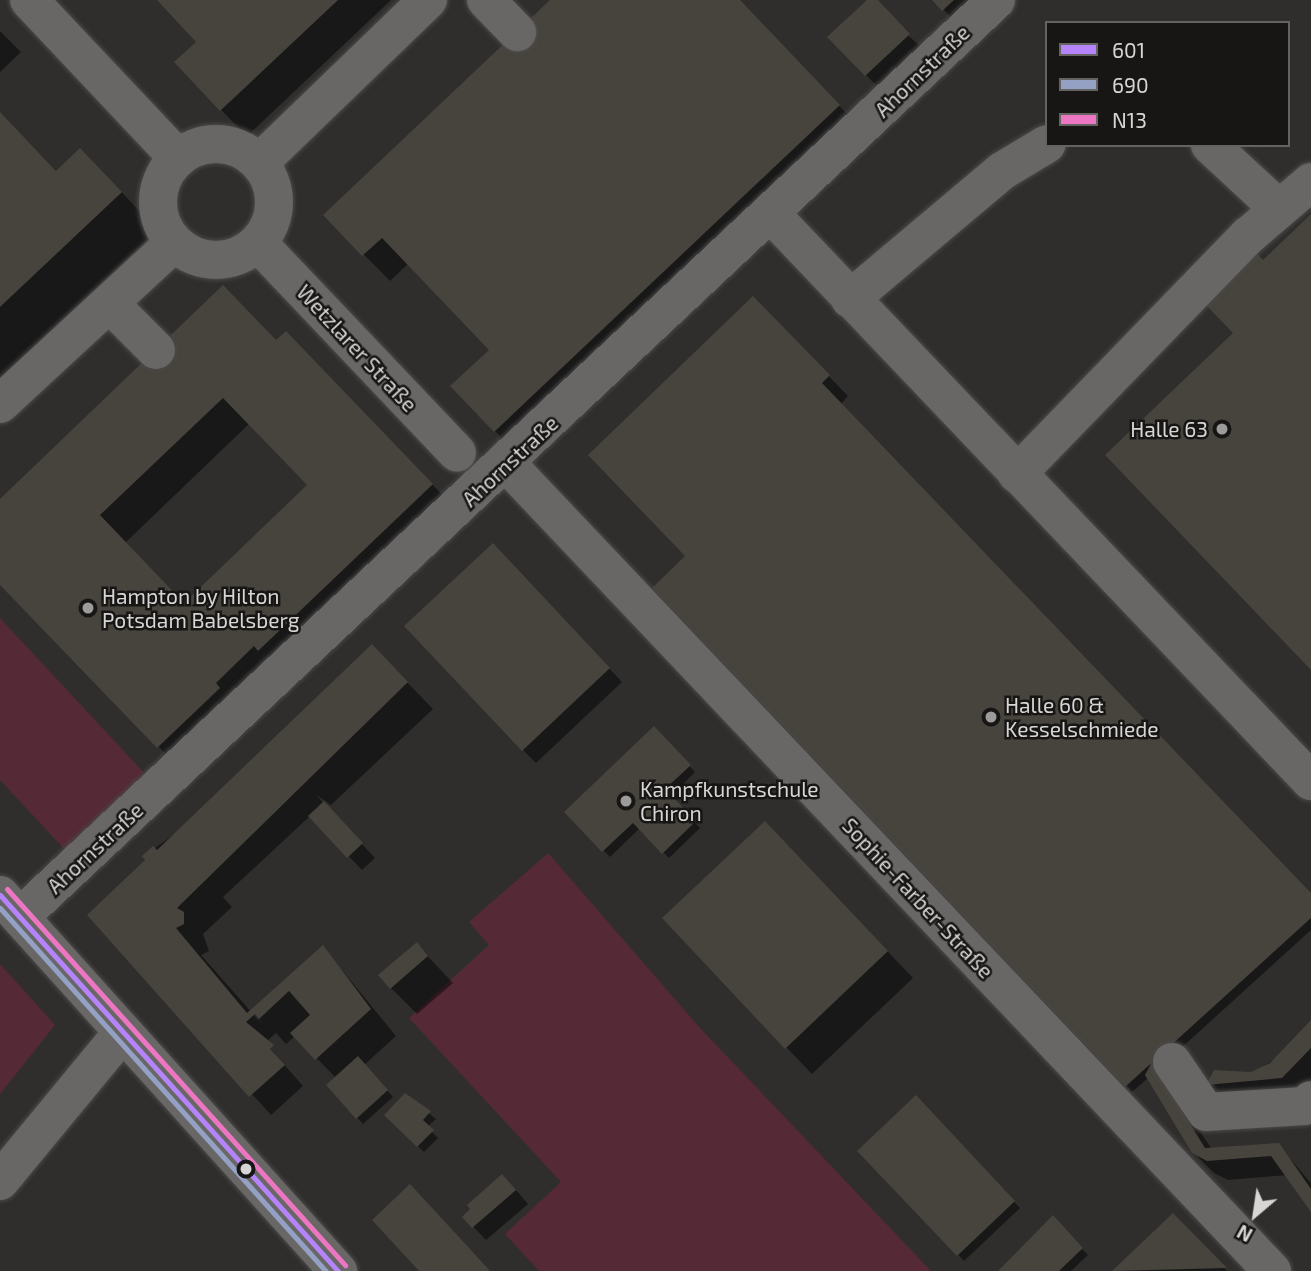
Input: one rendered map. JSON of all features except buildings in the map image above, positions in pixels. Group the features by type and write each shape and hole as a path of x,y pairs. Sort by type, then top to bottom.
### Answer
{"street":[{"path":"29,0 178,158"},
{"path":"259,163 428,0"},
{"path":"486,0 518,17"},
{"name":"Ahornstraße","path":"10,906 507,464 996,0"},
{"path":"211,144 228,145 259,163 271,186 274,212 258,243 225,260 189,254 174,243 158,209 166,172 178,158 211,144"},
{"path":"850,299 1002,170 1045,145"},
{"path":"1212,147 1279,209"},
{"path":"1017,474 1279,209 1311,182"},
{"path":"771,214 1311,781"},
{"path":"0,404 174,243"},
{"name":"Wetzlarer Straße","path":"258,243 457,453"},
{"path":"110,304 156,350"},
{"name":"Sophie-Farber-Straße","path":"507,464 1272,1271"},
{"path":"10,906 338,1271"},
{"path":"0,1181 123,1032"},
{"path":"1172,1062 1206,1112 1309,1107"}],"shaded area":[{"path":"0,618 148,777 67,852 0,780"},
{"path":"548,853 700,1028 931,1271 539,1271 505,1234 561,1182 409,1018 489,945 469,922"},
{"path":"0,964 55,1025 0,1094"}],"transit line":[{"name":"N13","path":"7,889 345,1265"},
{"name":"601","path":"0,895 338,1271"},
{"name":"690","path":"0,908 326,1271"}],"place":[{"name":"Halle 63","path":"1222,429"},
{"name":"Hampton by Hilton Potsdam Babelsberg","path":"88,608"},
{"name":"Halle 60 & Kesselschmiede","path":"991,717"},
{"name":"Kampfkunstschule Chiron","path":"626,801"}]}
